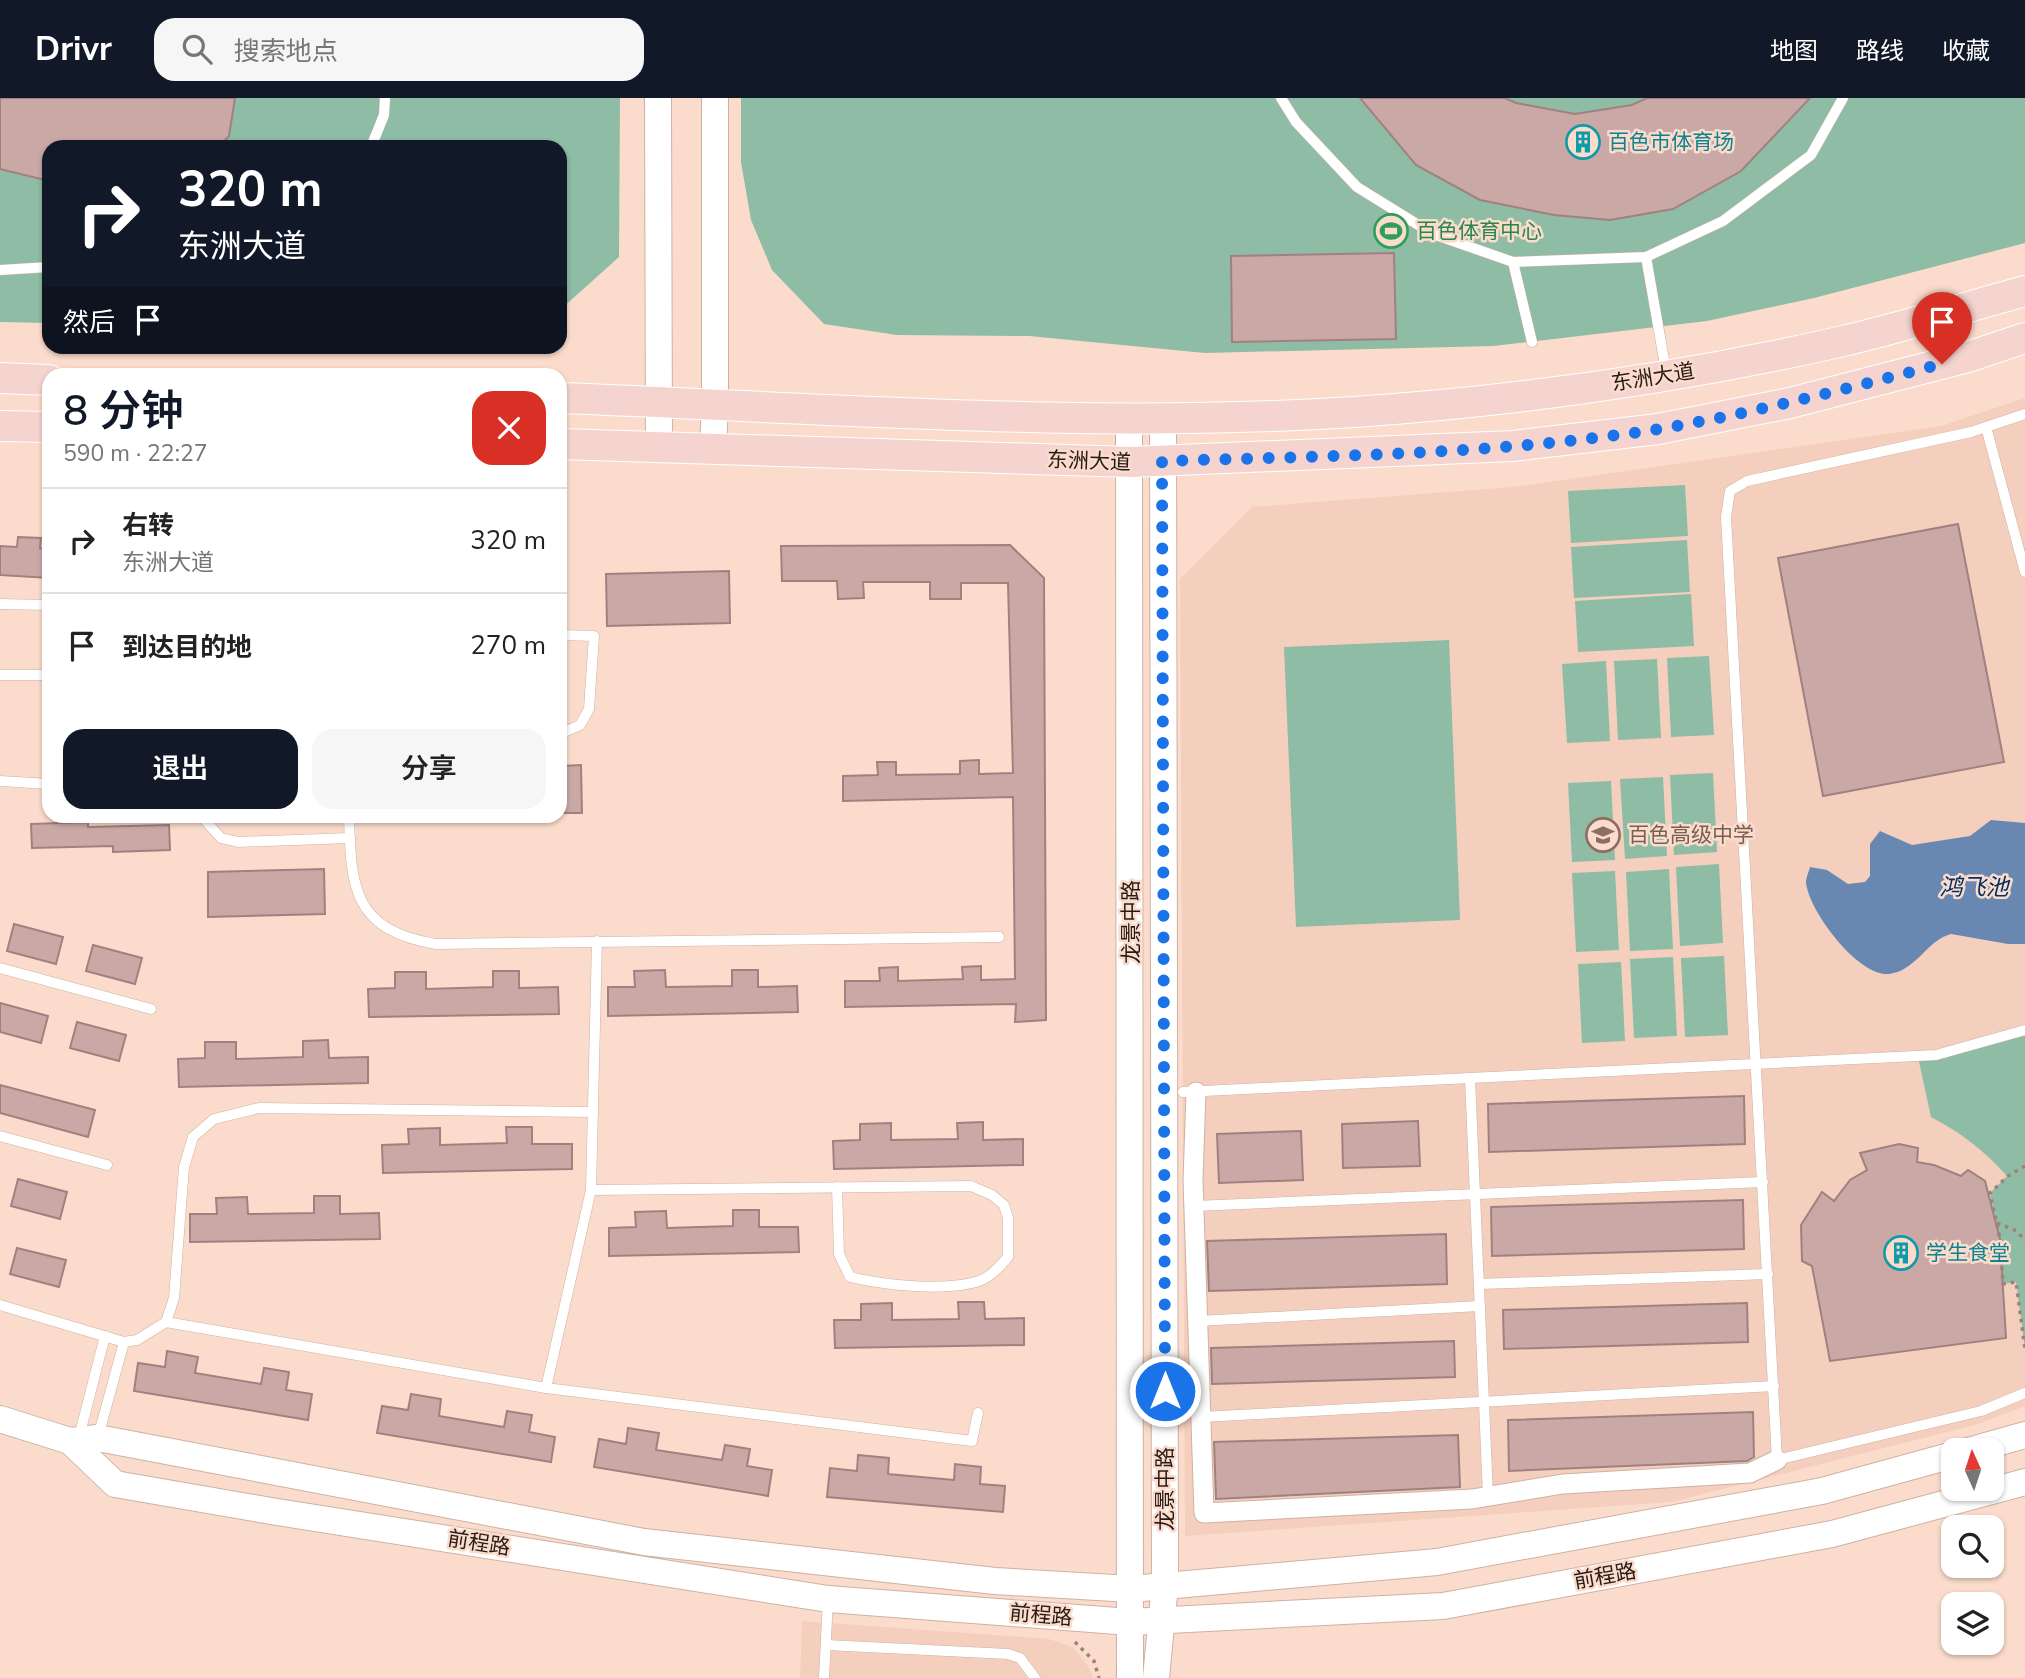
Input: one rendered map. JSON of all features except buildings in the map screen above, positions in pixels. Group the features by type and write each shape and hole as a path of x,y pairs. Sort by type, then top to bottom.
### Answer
{"main road":[{"name":"东洲大道","path":"567,398 1129,419 1353,412 1530,395 1666,375 1840,342 2025,291"},
{"name":"东洲大道","path":"567,444 1131,462 1513,446 1658,429 1790,403 1968,357 2025,338"},
{"path":"0,378 42,380"},
{"path":"0,425 42,427"}],"street":[{"path":"658,98 659,447"},
{"path":"713,449 715,98"},
{"name":"龙景中路","path":"1156,1678 1165,1586 1163,417"},
{"name":"龙景中路","path":"1129,419 1130,1678"},
{"path":"1190,1092 1204,1513 1488,1496 1563,1484 1750,1473 1777,1460"},
{"name":"前程路","path":"0,1419 82,1440 644,1542 995,1581 1131,1589 1437,1562 1822,1491 1941,1458"},
{"path":"2004,1441 2025,1435"},
{"name":"前程路","path":"82,1440 115,1484 828,1599 1161,1623 1443,1606 1832,1534 2025,1482"}],"lane":[{"path":"374,140 384,115 385,98"},
{"path":"1281,98 1296,122 1357,187 1433,234 1513,262 1646,257 1723,221 1811,155 1843,98"},
{"path":"1646,257 1666,375"},
{"path":"1513,262 1532,342"},
{"path":"0,270 42,267"},
{"path":"2025,414 1986,427 1747,481 1730,491 1726,516 1777,1460 1981,1411 2025,1393"},
{"path":"1986,427 2025,572"},
{"path":"0,604 42,605"},
{"path":"567,635 594,636 589,709 580,725 567,731"},
{"path":"0,675 42,675"},
{"path":"0,781 42,784"},
{"path":"207,823 221,838 238,842 350,838"},
{"path":"349,823 351,874 364,907 378,922 408,939 436,944 999,937"},
{"path":"546,1388 591,1190 597,941"},
{"path":"0,968 151,1009"},
{"path":"1190,1092 1937,1055 2025,1030"},
{"path":"1470,1079 1488,1496"},
{"path":"0,1306 124,1342 136,1340 166,1322 174,1298 184,1167 193,1137 214,1119 259,1108 593,1112"},
{"path":"0,1136 107,1165"},
{"path":"1195,1206 1763,1182"},
{"path":"591,1190 838,1187 971,1186 992,1195 1004,1205 1008,1218 1008,1257 981,1281 965,1284 891,1286 850,1277 839,1254 838,1187"},
{"path":"1479,1284 1768,1274"},
{"path":"1198,1321 1480,1306"},
{"path":"166,1322 546,1388 972,1441 978,1413"},
{"path":"82,1440 105,1336"},
{"path":"82,1440 124,1342"},
{"path":"1201,1417 1774,1386"},
{"path":"824,1678 828,1599"},
{"path":"825,1644 1008,1654 1020,1658 1035,1678"}],"path":[{"path":"2025,1166 1990,1193 1997,1223 2003,1284 2016,1282 2025,1349"},
{"path":"1997,1223 2017,1231 2025,1241"}],"shaded area":[{"name":"百色高级中学","path":"2025,398 2025,1406 1979,1424 1672,1502 1185,1536 1180,579 1252,507 1513,487 1941,426"},
{"path":"802,1621 1049,1639 1073,1647 1090,1669 1093,1678 800,1678"}],"green space":[{"path":"0,98 620,98 619,257 567,304 567,140 42,140 42,323 0,322"},
{"name":"百色体育中心","path":"741,98 2025,98 2025,243 1814,298 1707,321 1493,346 1205,353 1029,336 897,335 824,324 772,270 751,220 741,162"},
{"path":"1685,485 1688,536 1571,543 1568,491"},
{"path":"1687,540 1690,592 1574,598 1571,547"},
{"path":"1691,594 1694,646 1578,652 1575,601"},
{"path":"1449,640 1460,920 1296,927 1284,647"},
{"path":"1709,656 1714,735 1671,737 1667,658"},
{"path":"1657,659 1661,738 1618,740 1614,661"},
{"path":"1606,661 1610,741 1567,743 1562,664"},
{"path":"1713,773 1717,852 1674,855 1670,775"},
{"path":"1663,777 1667,856 1625,859 1620,779"},
{"path":"1611,781 1615,860 1572,862 1568,783"},
{"path":"1719,864 1723,943 1680,946 1676,867"},
{"path":"1669,869 1673,949 1630,951 1626,872"},
{"path":"1615,871 1619,950 1576,952 1572,873"},
{"path":"1724,956 1728,1035 1685,1037 1681,958"},
{"path":"1673,957 1677,1036 1634,1038 1630,959"},
{"path":"1621,962 1625,1041 1582,1043 1578,964"},
{"path":"2025,1030 2025,1349 2016,1282 2003,1284 2000,1238 1990,1193 2007,1176 1972,1143 1931,1117 1918,1057"}],"water":[{"name":"鸿飞池","path":"1991,820 2025,823 2025,944 2008,944 1951,934 1935,942 1914,962 1898,972 1877,972 1850,954 1815,909 1806,882 1810,867 1827,870 1848,884 1865,882 1870,876 1870,844 1880,831 1912,845 1970,836"}],"place":[{"name":"百色市体育场","path":"1583,142"},
{"name":"百色体育中心","path":"1391,231"},
{"name":"百色高级中学","path":"1603,835"},
{"name":"学生食堂","path":"1901,1253"}],"route":[{"path":"1165,1391 1162,461 1513,446 1658,429 1790,403 1942,364"}]}
